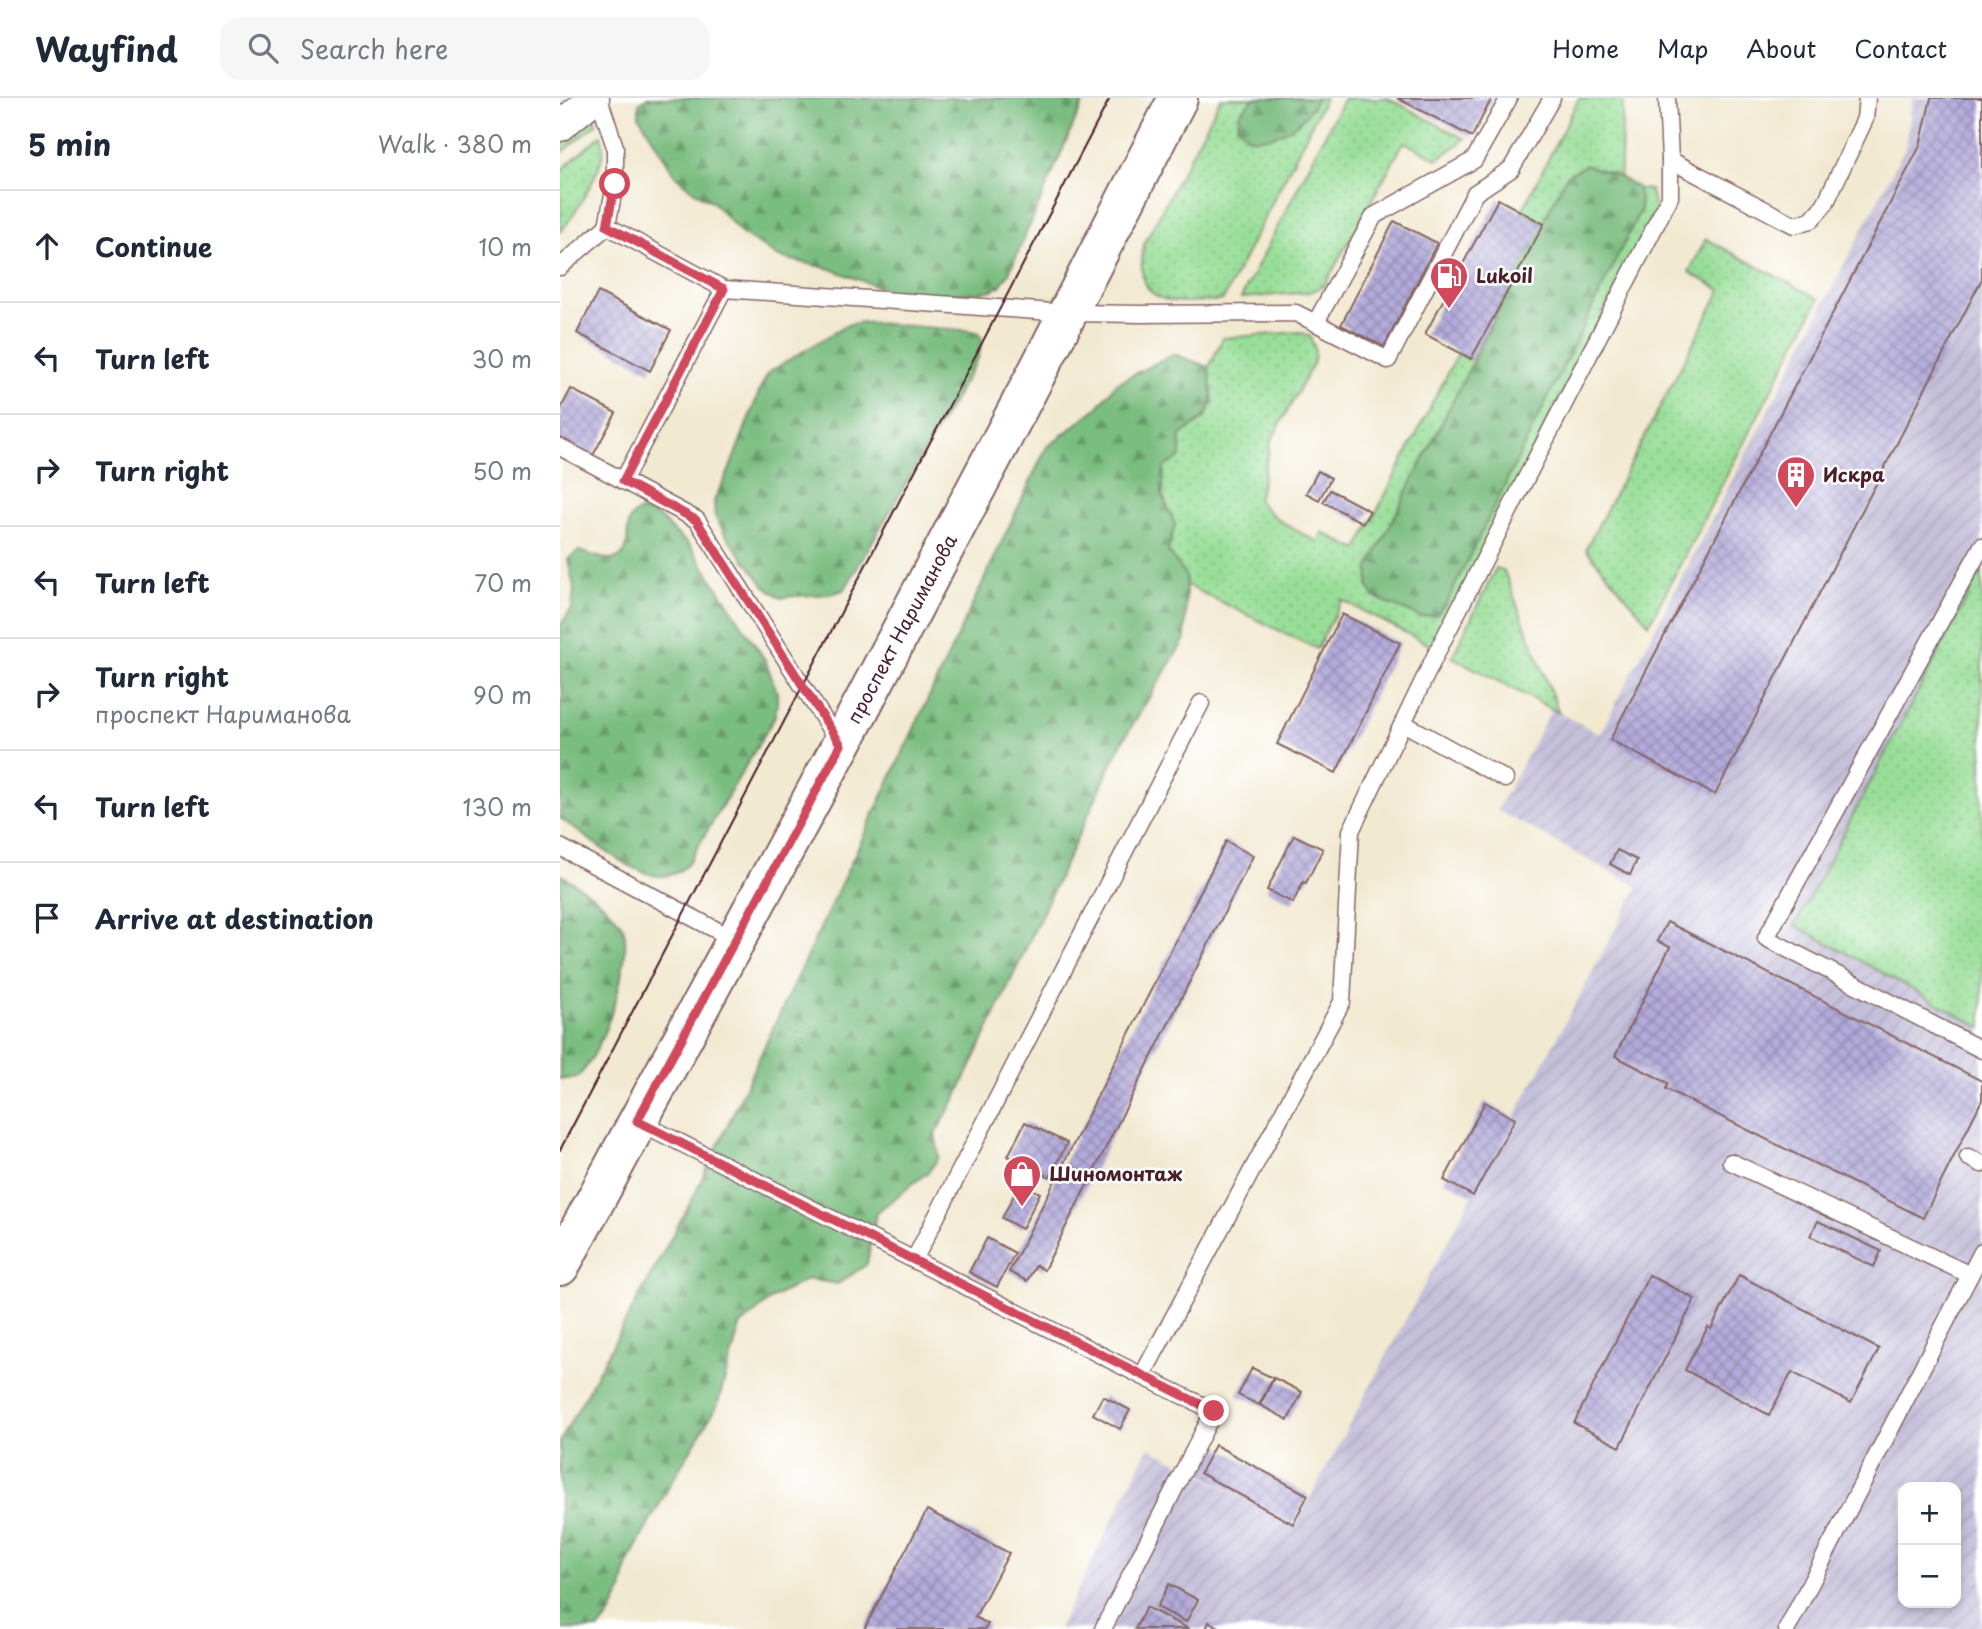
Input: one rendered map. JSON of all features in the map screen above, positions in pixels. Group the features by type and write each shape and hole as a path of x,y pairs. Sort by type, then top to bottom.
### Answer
{"main road":[{"name":"проспект Нариманова","path":"560,1266 841,745 1178,98"}],"street":[{"path":"560,126 596,98"}],"lane":[{"path":"560,267 607,226 615,184 615,147 596,98"},
{"path":"1316,322 1374,216 1474,160 1509,98"},
{"path":"607,226 724,289 1067,313 1296,313 1388,360 1475,193 1511,169 1552,98"},
{"path":"1142,1376 1342,1002 1351,831 1438,650 1670,197 1667,98"},
{"path":"1670,160 1794,226 1811,220 1825,204 1865,119 1867,98"},
{"path":"623,481 724,289"},
{"path":"560,447 696,520 841,745"},
{"path":"1982,546 1766,938 1982,1050"},
{"path":"914,1260 1201,703"},
{"path":"1403,723 1505,779"},
{"path":"560,847 735,940"},
{"path":"637,1121 1214,1411 1103,1629"},
{"path":"1731,1162 1970,1275"},
{"path":"1787,1629 1982,1252"}],"shaded area":[{"path":"1913,98 1982,98 1982,1629 1058,1629 1149,1447 1295,1526 1638,887 1497,810 1552,709 1600,734 1905,148"}],"green space":[{"path":"647,98 1085,98 1009,273 1000,286 978,293 915,294 891,292 831,269 779,257 742,234 713,202 693,191 675,175 639,116 639,103"},
{"path":"1221,98 1325,98 1223,300 1189,302 1161,298 1151,291 1144,281 1144,244"},
{"path":"1254,98 1317,98 1305,116 1289,129 1271,136 1249,138 1237,125 1240,113"},
{"path":"1344,98 1388,98 1465,139 1438,159 1404,142 1324,286 1310,292 1241,298"},
{"path":"1579,98 1623,98 1620,187 1651,190 1655,211 1433,647 1342,600 1317,649 1186,585 1186,576 1168,551 1175,524 1162,495 1164,467 1181,435 1205,418 1213,402 1209,367 1223,338 1299,332 1310,336 1315,349 1314,362 1271,441 1258,500 1278,519 1318,542 1322,532 1357,550 1458,353 1471,360 1545,224 1522,211"},
{"path":"594,117 596,124 560,154 560,146"},
{"path":"601,135 603,150 597,171 579,206 560,232 560,171"},
{"path":"1586,165 1616,175 1638,188 1641,209 1447,602 1436,615 1420,617 1374,597 1368,586 1369,567 1567,175"},
{"path":"1706,239 1819,299 1649,624 1586,549 1721,290 1689,272"},
{"path":"861,322 973,331 979,333 982,340 978,358 845,589 830,594 781,598 765,586 725,534 715,516 714,501 769,372 847,325"},
{"path":"1173,354 1209,367 1212,391 1207,413 1181,435 1181,457 1164,467 1162,495 1175,524 1168,551 1186,576 1185,639 1122,742 957,1096 935,1134 939,1157 929,1171 876,1213 867,1264 838,1284 808,1279 772,1298 740,1326 717,1406 628,1562 622,1590 610,1615 599,1629 560,1629 560,1442 696,1192 1046,448 1097,408 1117,383"},
{"path":"642,511 656,515 690,546 765,660 777,692 774,718 687,865 676,873 663,876 651,875 624,863 560,818 560,710 563,693 560,681 560,626 572,608 574,588 568,559 578,551 606,559 619,557 625,552 630,521 634,514"},
{"path":"1496,568 1504,571 1559,713 1452,657"},
{"path":"1982,570 1982,1028 1795,925"},
{"path":"560,874 610,910 622,926 625,939 620,981 605,1029 586,1067 570,1079 560,1079"}],"building":[{"path":"1397,98 1492,98 1472,137"},
{"name":"Искра","path":"1931,98 1982,98 1982,279 1715,795 1610,740 1920,146"},
{"path":"1498,199 1544,224 1471,359 1425,334"},
{"path":"1394,221 1437,243 1384,347 1341,325"},
{"path":"598,292 671,330 650,371 577,333"},
{"path":"571,389 616,413 591,459 560,443 560,410"},
{"path":"1318,471 1331,478 1319,500 1306,493"},
{"path":"1330,490 1370,511 1363,523 1323,502"},
{"path":"1342,614 1400,643 1336,773 1277,744"},
{"path":"1294,835 1323,849 1293,903 1267,890"},
{"path":"1226,841 1253,856 1044,1270 1036,1265 1027,1281 1009,1272"},
{"path":"1617,850 1637,860 1630,875 1610,864"},
{"path":"1667,922 1982,1081 1982,1100 1923,1218 1666,1089 1668,1083 1615,1056 1670,947 1657,941"},
{"path":"1485,1102 1515,1119 1473,1196 1444,1180"},
{"path":"1025,1122 1067,1143 1050,1177 1008,1156"},
{"path":"1020,1183 1040,1193 1022,1229 1002,1218"},
{"path":"1818,1221 1881,1251 1874,1267 1810,1236"},
{"path":"987,1238 1015,1253 997,1287 969,1272"},
{"path":"1649,1275 1695,1299 1620,1447 1574,1423"},
{"path":"1739,1275 1879,1349 1851,1403 1792,1372 1769,1415 1685,1370 1708,1327 1711,1329"},
{"path":"1252,1368 1273,1378 1259,1405 1238,1395"},
{"path":"1274,1378 1302,1392 1288,1420 1260,1405"},
{"path":"1103,1396 1130,1410 1120,1429 1093,1414"},
{"path":"1215,1445 1308,1495 1293,1524 1200,1473"},
{"path":"927,1510 1009,1553 975,1617 988,1624 985,1629 864,1629"},
{"path":"1169,1584 1198,1600 1186,1622 1157,1607"},
{"path":"1146,1607 1189,1629 1135,1629"},
{"path":"1209,1622 1223,1629 1206,1629"}],"tram line":[{"path":"560,1150 1110,98"}],"place":[{"name":"Lukoil","path":"1449,310"},
{"name":"Искра","path":"1796,509"},
{"name":"Шиномонтаж","path":"1022,1208"}],"route":[{"path":"615,184 607,226 724,289 623,481 696,520 841,745 637,1121 1214,1411"}]}
